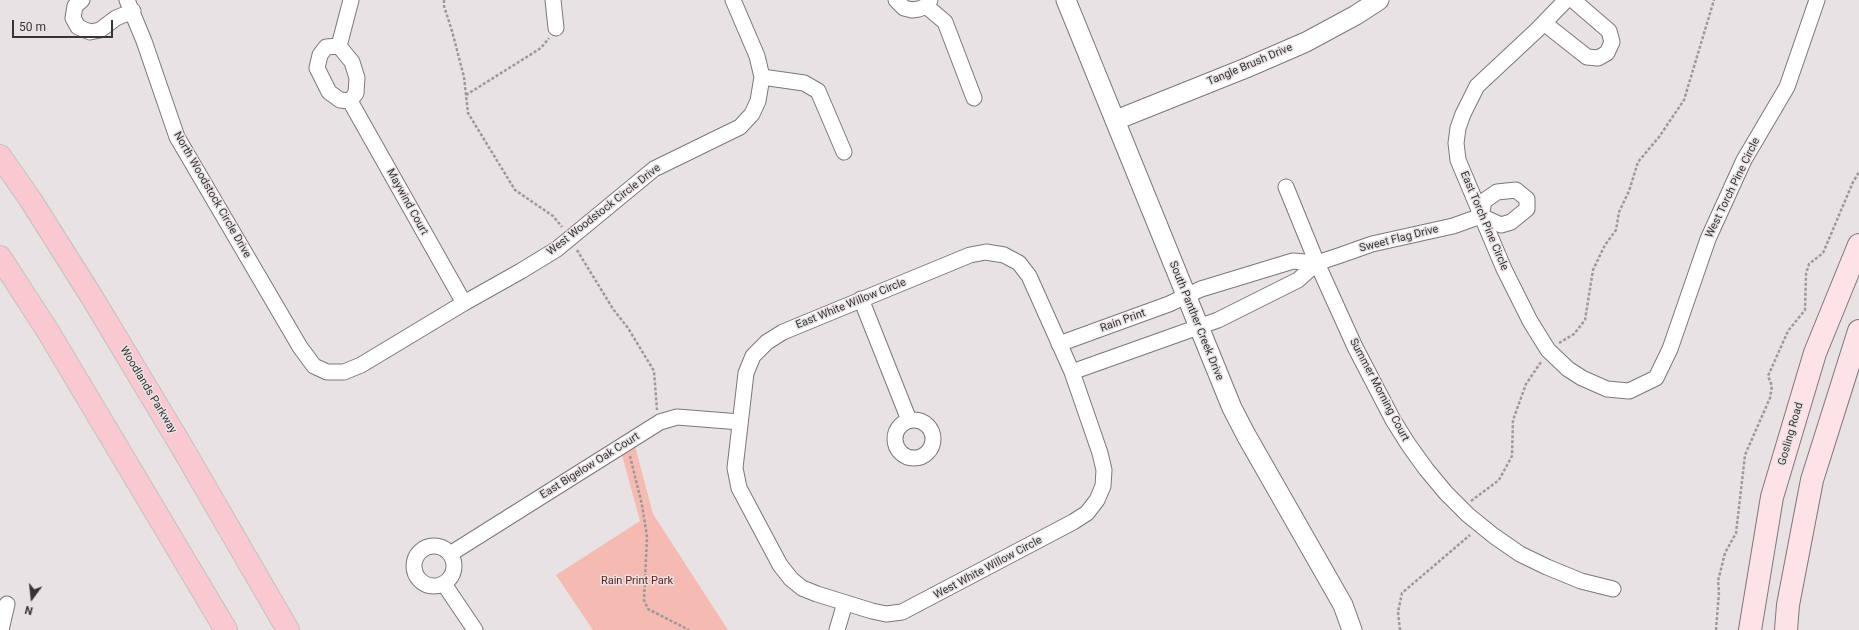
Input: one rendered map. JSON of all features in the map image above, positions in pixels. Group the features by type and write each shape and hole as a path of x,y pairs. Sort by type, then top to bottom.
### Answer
{"main road":[{"name":"Woodlands Parkway","path":"0,156 30,199 102,314 179,442 288,630"},
{"name":"Gosling Road","path":"1750,630 1774,490 1815,353 1859,245"},
{"path":"0,257 53,340 226,630"},
{"path":"1786,630 1788,604 1812,480 1859,331"}],"street":[{"path":"82,0 75,6 73,18 78,27 90,32 100,30 130,6"},
{"path":"338,46 351,0"},
{"path":"553,0 556,28"},
{"name":"West Woodstock Circle Drive","path":"327,372 344,372 361,365 464,303 533,264 570,238 654,169 689,150 740,127 752,114 758,101 762,77 757,56 733,0"},
{"path":"896,0 904,8 912,10 920,9 928,3 945,22 974,98"},
{"name":"South Panther Creek Drive","path":"1066,0 1232,408 1246,436 1315,553 1343,605 1352,630"},
{"name":"Tangle Brush Drive","path":"1116,120 1246,68 1306,42 1356,15 1379,0"},
{"path":"1544,23 1587,57 1598,58 1607,53 1612,42 1609,31 1573,0"},
{"name":"West Torch Pine Circle","path":"1656,378 1670,349 1708,239 1744,160 1787,87 1817,0"},
{"name":"East Torch Pine Circle","path":"1559,2 1544,23 1477,86 1463,114 1456,143 1458,160 1504,269 1530,321 1548,350 1582,378 1607,389 1629,391 1656,378"},
{"name":"North Woodstock Circle Drive","path":"130,6 177,137 300,347 314,366 327,372"},
{"path":"338,46 352,62 357,78 356,93 350,101 340,100 330,92 317,68 320,55 326,47 338,46"},
{"path":"762,77 804,83 818,91 844,152"},
{"name":"Maywind Court","path":"350,101 464,303"},
{"name":"Summer Morning Court","path":"1286,187 1317,263 1355,347 1408,444 1446,493 1468,515 1494,536 1534,561 1581,581 1613,589"},
{"name":"Sweet Flag Drive","path":"1198,327 1218,320 1298,280 1317,263 1372,244 1435,231 1481,216"},
{"name":"East White Willow Circle","path":"764,537 739,488 735,468 746,373 753,356 767,342 782,332 970,255 986,252 1004,255 1019,263 1030,276 1072,372"},
{"name":"Sweet Flag Drive","path":"1186,296 1201,289 1293,261 1317,263"},
{"name":"Rain Print","path":"1059,344 1169,304 1186,296"},
{"path":"861,299 909,420"},
{"path":"1072,372 1198,327"},
{"name":"West White Willow Circle","path":"764,537 780,565 791,579 817,594 886,614 902,612 1073,522 1087,513 1097,500 1102,486 1104,470 1072,372"},
{"name":"East Bigelow Oak Court","path":"450,554 660,422 677,417 740,422"},
{"path":"431,545 445,548 450,554 454,562 453,573 444,584 429,586 419,580 414,571 414,558 423,548 431,545"},
{"path":"444,584 476,630"},
{"path":"837,630 844,603"},
{"path":"1,630 7,604"}],"path":[{"path":"444,0 444,6 464,77 468,113 515,190 553,216 570,238 613,309 628,328 654,371 657,410 660,422"},
{"path":"1400,630 1398,612 1402,594 1471,536 1468,515 1471,500 1499,480 1512,456 1513,420 1526,384 1548,350 1574,334 1585,320 1593,270 1616,230 1619,212 1629,191 1638,162 1659,137 1684,100 1714,0"},
{"path":"466,95 541,48 556,28"},
{"path":"1716,630 1720,592 1718,581 1725,553 1736,534 1745,455 1770,398 1772,386 1768,376 1788,331 1805,310 1806,274 1809,264 1823,253 1853,182 1859,172"},
{"path":"624,445 630,456 644,518 646,537 644,600 648,610 689,630"}],"green space":[{"name":"Rain Print Park","path":"635,446 653,514 728,630 593,630 556,575 640,521 622,455"}]}
